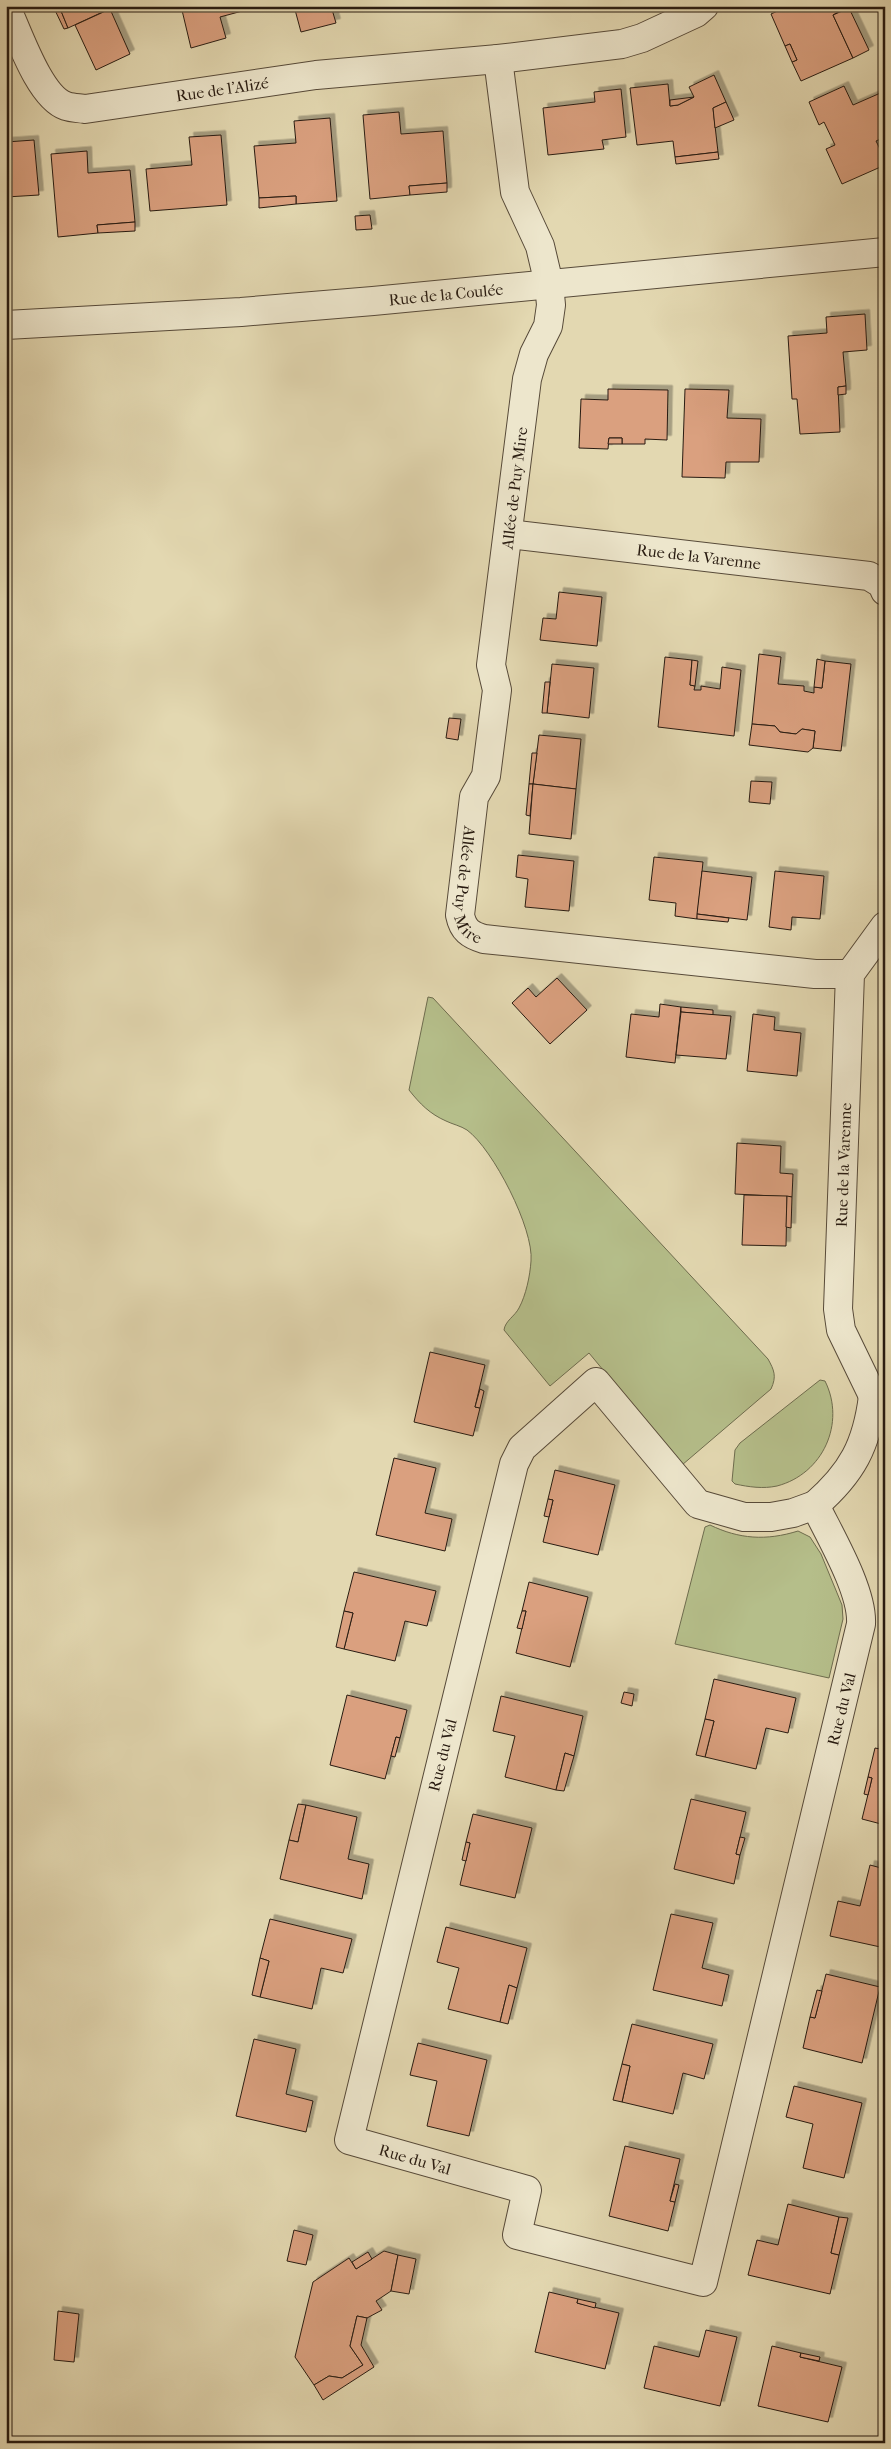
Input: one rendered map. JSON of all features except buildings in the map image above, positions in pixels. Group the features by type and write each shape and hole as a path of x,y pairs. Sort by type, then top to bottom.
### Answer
{"street":[{"name":"Rue de l'Alizé","path":"6,6 35,70 52,98 66,106 86,109 316,75 498,59 631,42 696,13 704,6"},
{"path":"498,59 515,192 540,246 549,284"},
{"name":"Rue de la Coulée","path":"6,325 241,312 885,252"},
{"name":"Allée de Puy Mire","path":"549,284 551,305 548,326 534,354 527,379 491,666 497,690 486,776 474,797 460,915 466,929 470,935 484,939 815,974 850,974"},
{"name":"Rue de la Varenne","path":"508,534 883,578"},
{"path":"850,974 885,926"},
{"name":"Rue de la Varenne","path":"850,974 838,1309 841,1330 879,1398"},
{"name":"Rue du Val","path":"815,1505 856,1594 862,1611 861,1624 703,2282 517,2235 527,2190 349,2140 514,1464 522,1448 596,1382 698,1504 744,1517 771,1517 793,1513 815,1505 836,1486 856,1460 879,1398"}],"green space":[{"path":"428,997 433,998 768,1359 772,1366 774,1380 771,1389 682,1465 589,1353 550,1386 504,1330 506,1324 519,1308 526,1291 531,1261 530,1247 519,1210 488,1154 467,1130 430,1112 409,1090"},
{"path":"820,1380 825,1381 831,1397 833,1413 831,1430 826,1445 818,1459 793,1480 777,1486 756,1487 735,1484 732,1481 735,1450 740,1443"},
{"path":"710,1525 742,1536 764,1537 798,1531 810,1537 821,1554 842,1605 843,1619 829,1678 675,1644 705,1527"}]}
